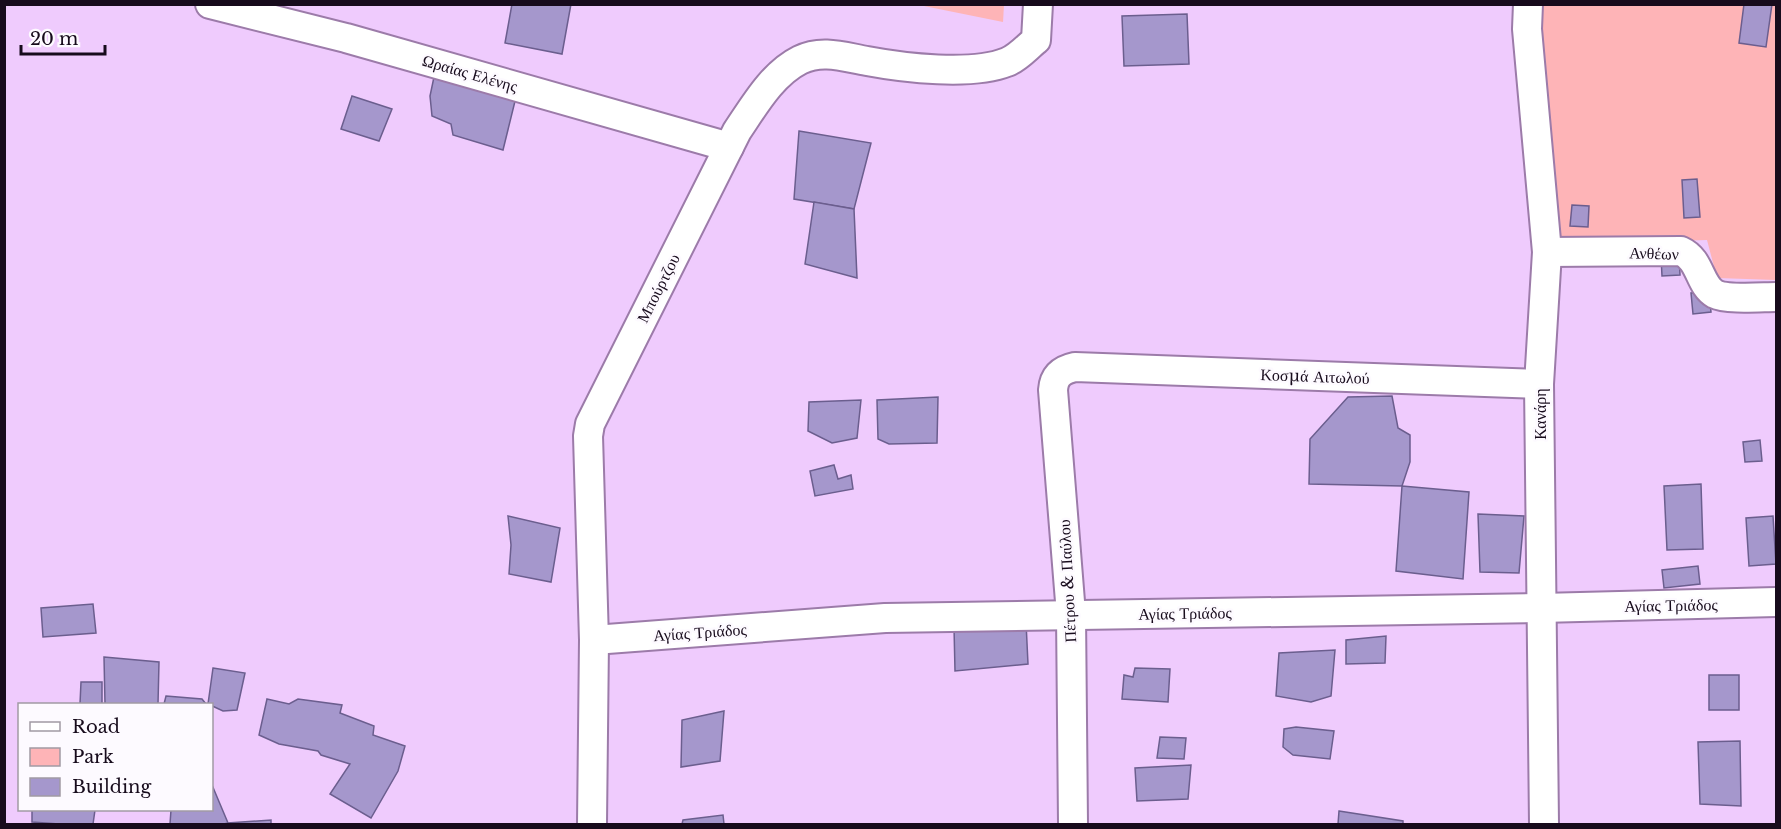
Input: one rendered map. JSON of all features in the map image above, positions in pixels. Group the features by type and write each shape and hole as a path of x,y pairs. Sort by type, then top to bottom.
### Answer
{"street":[{"name":"Ωραίας Ελένης","path":"210,4 346,38 729,147"},
{"name":"Μπούρτζου","path":"592,825 594,640 588,436 590,424 737,131 765,90 798,61 814,55 831,54 934,69 987,69 1010,62 1036,40 1038,4"},
{"name":"Κανάρη","path":"1528,4 1527,29 1546,252 1539,384 1545,825"},
{"name":"Ανθέων","path":"1546,252 1681,251 1691,257 1707,286 1715,294 1726,297 1776,297"},
{"name":"Κοσμά Αιτωλού","path":"1091,368 1539,384"},
{"name":"Πέτρου & Παύλου","path":"1073,825 1071,614 1053,390 1054,381 1066,369 1091,368"},
{"name":"Αγίας Τριάδος","path":"594,640 885,618 1776,602"}],"green space":[{"path":"919,5 1004,5 1003,22"},
{"path":"1542,5 1776,5 1776,280 1717,278 1707,240 1546,245"}],"building":[{"path":"512,4 571,4 562,54 505,43"},
{"path":"1744,4 1772,4 1766,47 1739,43"},
{"path":"1187,14 1189,64 1124,66 1122,16"},
{"path":"434,77 517,93 503,150 453,135 451,124 432,116 430,96"},
{"path":"352,96 392,109 379,141 341,129"},
{"path":"799,131 871,143 854,209 794,199"},
{"path":"1697,179 1700,217 1684,218 1682,180"},
{"path":"814,202 854,209 857,278 805,264"},
{"path":"1572,205 1589,206 1588,227 1570,226"},
{"path":"1679,254 1680,275 1662,276 1661,256"},
{"path":"1709,292 1711,312 1693,314 1691,293"},
{"path":"1392,396 1398,428 1410,435 1410,462 1402,486 1309,484 1310,439 1348,397"},
{"path":"938,397 937,443 889,444 878,439 877,400"},
{"path":"861,400 857,438 832,443 808,431 809,402"},
{"path":"1760,440 1762,461 1745,462 1743,442"},
{"path":"834,465 838,479 851,475 853,489 815,496 810,471"},
{"path":"1701,484 1703,549 1667,550 1664,486"},
{"path":"1402,486 1469,492 1463,579 1396,571"},
{"path":"1478,514 1524,516 1519,573 1480,572"},
{"path":"508,516 560,528 551,582 509,574 511,545"},
{"path":"1773,516 1776,564 1749,566 1746,518"},
{"path":"1698,566 1700,584 1664,588 1662,570"},
{"path":"93,604 96,633 43,637 41,608"},
{"path":"1026,622 1028,664 955,671 954,627"},
{"path":"1386,636 1385,663 1346,664 1346,640"},
{"path":"1335,650 1331,696 1311,702 1276,696 1279,653"},
{"path":"104,657 159,662 158,703 105,703"},
{"path":"213,668 245,673 237,710 223,711 213,706 213,703 208,703"},
{"path":"1135,668 1170,669 1168,702 1122,699 1124,675 1133,677"},
{"path":"1709,675 1739,675 1739,710 1709,710"},
{"path":"81,682 102,682 102,703 80,703"},
{"path":"166,696 202,699 205,703 164,703"},
{"path":"267,699 289,704 298,699 342,705 340,713 374,726 373,735 405,746 398,771 371,818 330,794 350,764 321,755 318,751 279,744 259,735"},
{"path":"724,711 720,761 681,767 682,720"},
{"path":"1296,727 1334,731 1330,759 1293,755 1283,747 1284,729"},
{"path":"1160,737 1186,738 1184,759 1157,758"},
{"path":"1740,741 1741,806 1700,804 1698,742"},
{"path":"1191,765 1188,799 1137,801 1135,768"},
{"path":"213,787 228,823 224,824 170,824 171,811 213,811"},
{"path":"32,811 95,811 93,824 32,822"},
{"path":"1339,811 1403,821 1403,824 1338,824"},
{"path":"723,815 724,824 682,824 683,820"},
{"path":"271,820 271,824 228,824 228,823"}]}
